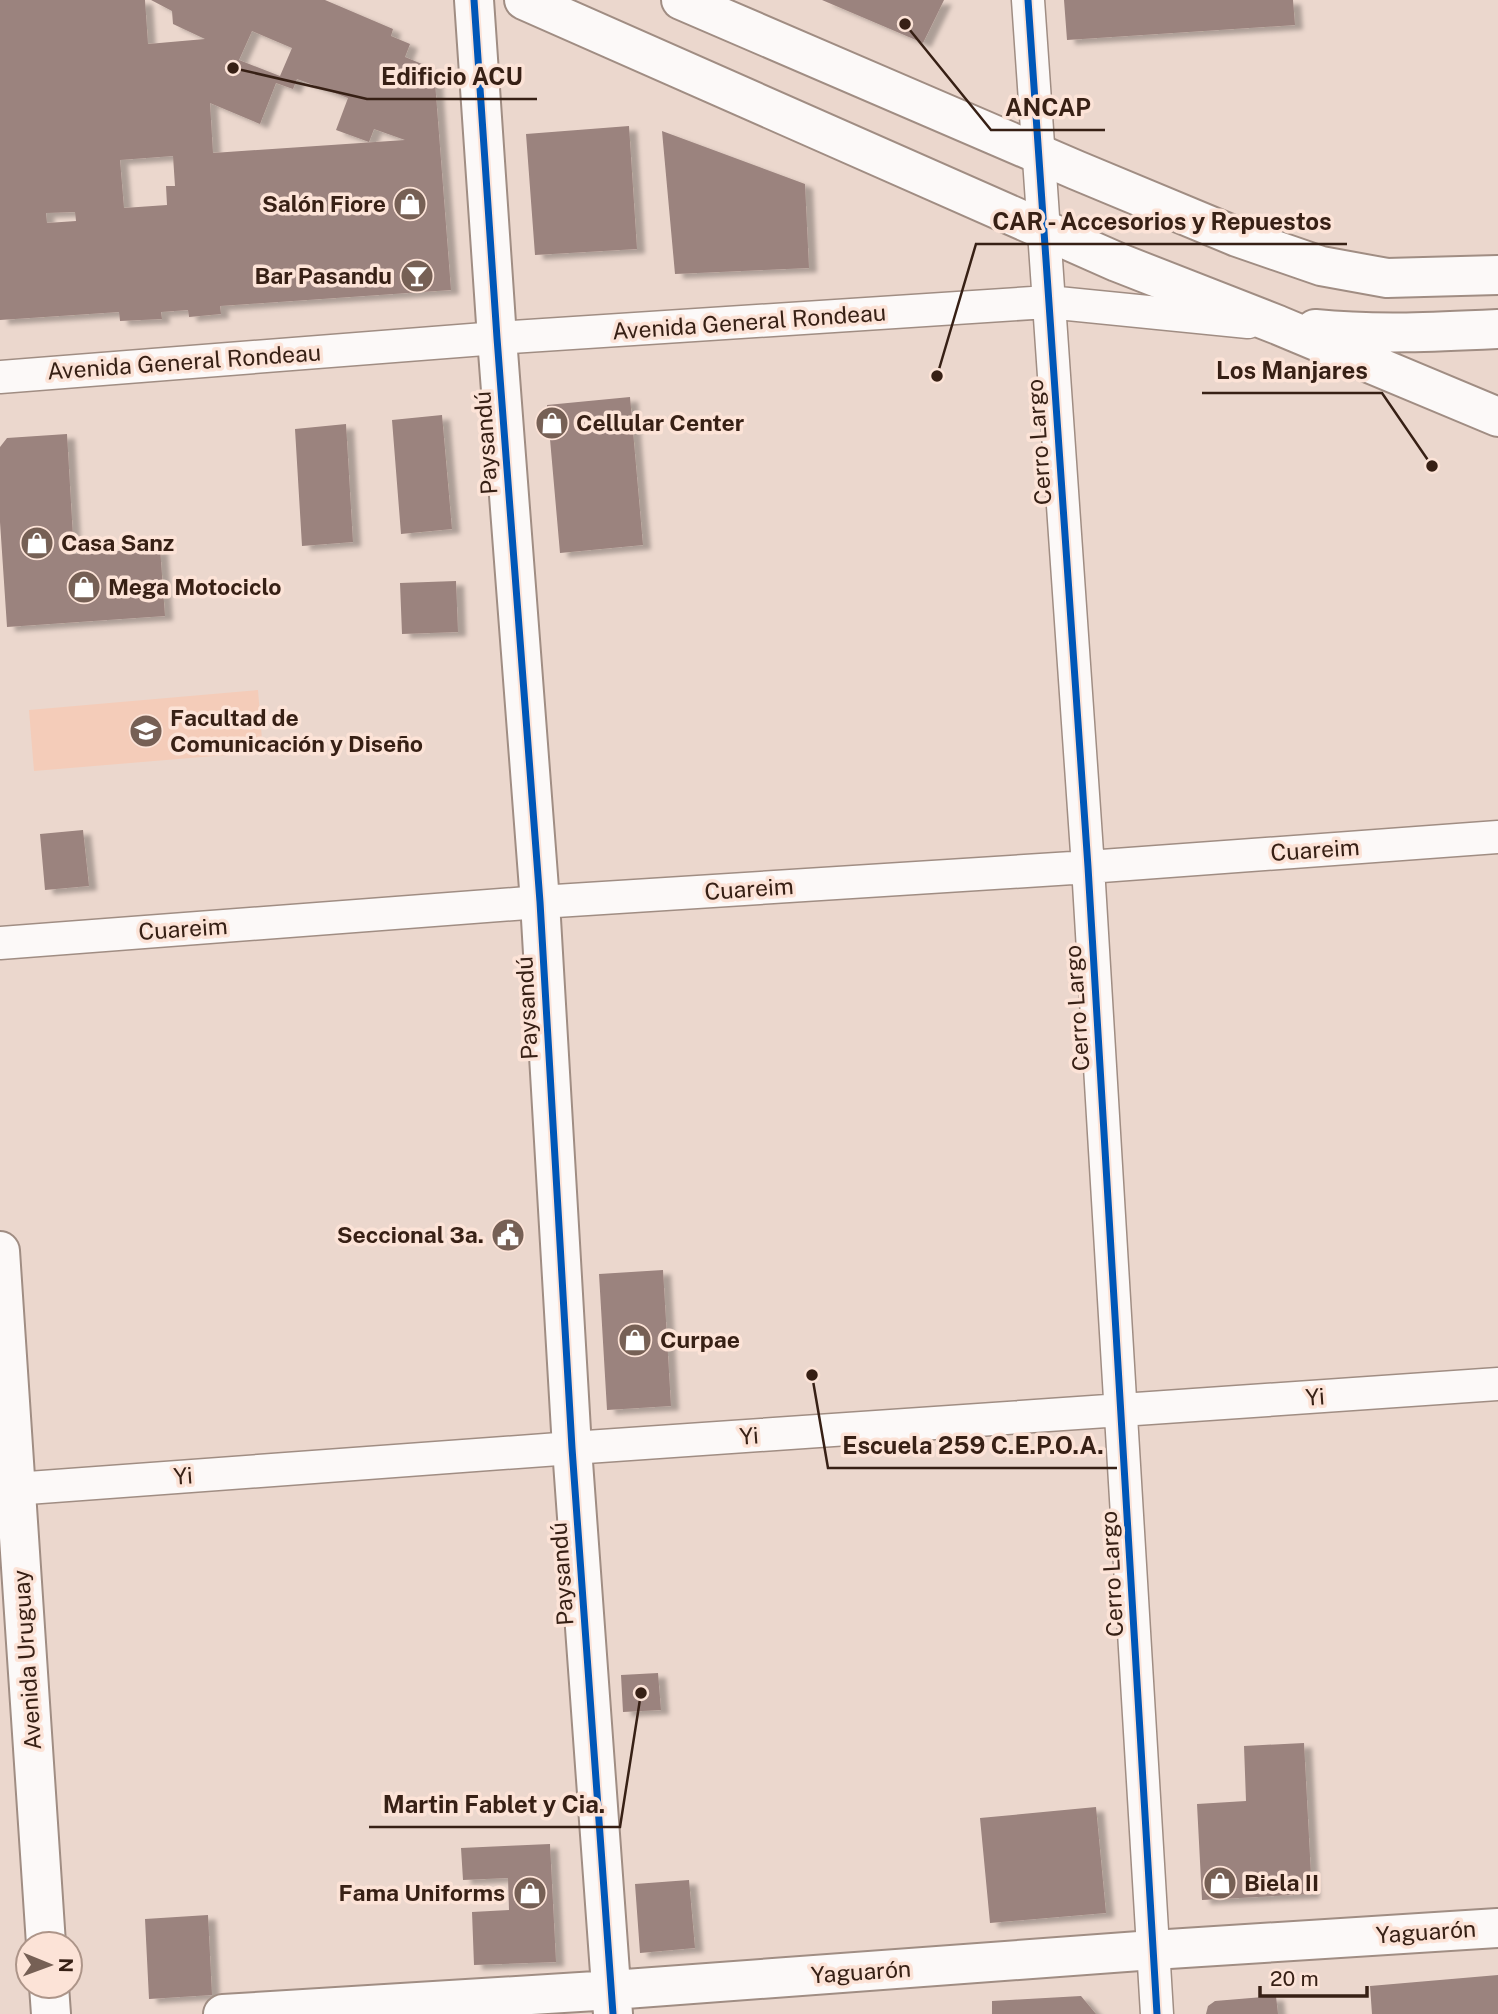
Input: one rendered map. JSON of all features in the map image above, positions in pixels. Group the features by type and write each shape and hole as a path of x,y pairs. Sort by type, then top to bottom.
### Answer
{"street":[{"name":"Paysandú","path":"474,0 540,902 572,1448 612,2002"},
{"path":"524,0 1042,230 1498,417"},
{"path":"681,0 1237,237 1321,266 1387,278 1498,275"},
{"name":"Cerro Largo","path":"1028,0 1088,867 1157,2014"},
{"name":"Avenida General Rondeau","path":"0,377 497,338 1048,302 1350,332 1417,333 1498,328"},
{"name":"Cuareim","path":"0,943 540,902 1088,867 1498,837"},
{"name":"Avenida Uruguay","path":"0,1251 8,1489 45,1930"},
{"name":"Yi","path":"8,1489 1498,1384"},
{"name":"Yaguarón","path":"223,2014 612,2002 1153,1950 1498,1928"}],"shaded area":[{"name":"Facultad de Comunicación y Diseño","path":"258,690 263,752 34,771 29,710"}],"building":[{"path":"0,0 145,0 148,44 205,39 173,24 172,11 151,0 325,0 393,29 391,36 410,44 405,57 434,69 451,290 220,306 221,314 189,317 188,310 161,312 162,319 120,321 119,312 0,320","holes":["252,31 292,48 280,76 239,60","297,79 348,98 336,130 369,142 374,129 405,140 213,153 210,103 260,124 276,83 293,89","173,156 175,186 166,186 167,205 124,208 120,160","75,212 76,221 47,223 46,213"]},
{"path":"822,0 944,0 923,43"},
{"path":"1064,0 1293,0 1295,25 1067,40"},
{"path":"629,126 637,249 535,255 526,134"},
{"path":"662,131 805,184 809,268 675,274"},
{"path":"630,397 643,545 560,553 547,405"},
{"path":"442,415 452,529 401,534 392,420"},
{"path":"346,424 353,542 302,546 295,429"},
{"path":"67,434 74,554 160,548 165,616 7,627 0,522 0,447 7,438"},
{"path":"456,581 458,632 402,634 400,583"},
{"path":"83,830 89,886 45,890 40,834"},
{"name":"Curpae","path":"663,1270 671,1406 607,1410 599,1274"},
{"path":"658,1673 661,1710 623,1712 621,1675"},
{"path":"1304,1743 1312,1894 1202,1900 1197,1804 1246,1801 1244,1746"},
{"path":"1096,1807 1106,1913 990,1923 980,1818"},
{"path":"550,1844 556,1962 474,1965 472,1912 509,1910 508,1878 463,1880 461,1848"},
{"path":"689,1880 695,1948 640,1953 635,1884"},
{"path":"208,1915 212,1995 149,1999 145,1919"},
{"path":"1498,1975 1498,2014 1372,2014 1370,1986"},
{"path":"1081,1996 1096,2014 992,2014 992,2001"},
{"path":"1276,1996 1278,2014 1206,2014 1208,2006 1215,2001"}],"cycle path":[{"path":"474,0 540,902 572,1448 613,2014"},
{"path":"1028,0 1088,867 1157,2014"}],"place":[{"name":"ANCAP","path":"905,24"},
{"name":"Edificio ACU","path":"233,68"},
{"name":"Salón Fiore","path":"410,204"},
{"name":"Bar Pasandu","path":"417,276"},
{"name":"CAR - Accesorios y Repuestos","path":"937,376"},
{"name":"Cellular Center","path":"552,423"},
{"name":"Los Manjares","path":"1432,466"},
{"name":"Casa Sanz","path":"37,543"},
{"name":"Mega Motociclo","path":"84,587"},
{"name":"Facultad de Comunicación y Diseño","path":"146,731"},
{"name":"Seccional 3a.","path":"508,1235"},
{"name":"Curpae","path":"635,1340"},
{"name":"Escuela 259 C.E.P.O.A.","path":"812,1375"},
{"name":"Martin Fablet y Cia.","path":"641,1693"},
{"name":"Biela II","path":"1220,1883"},
{"name":"Fama Uniforms","path":"530,1893"}]}
